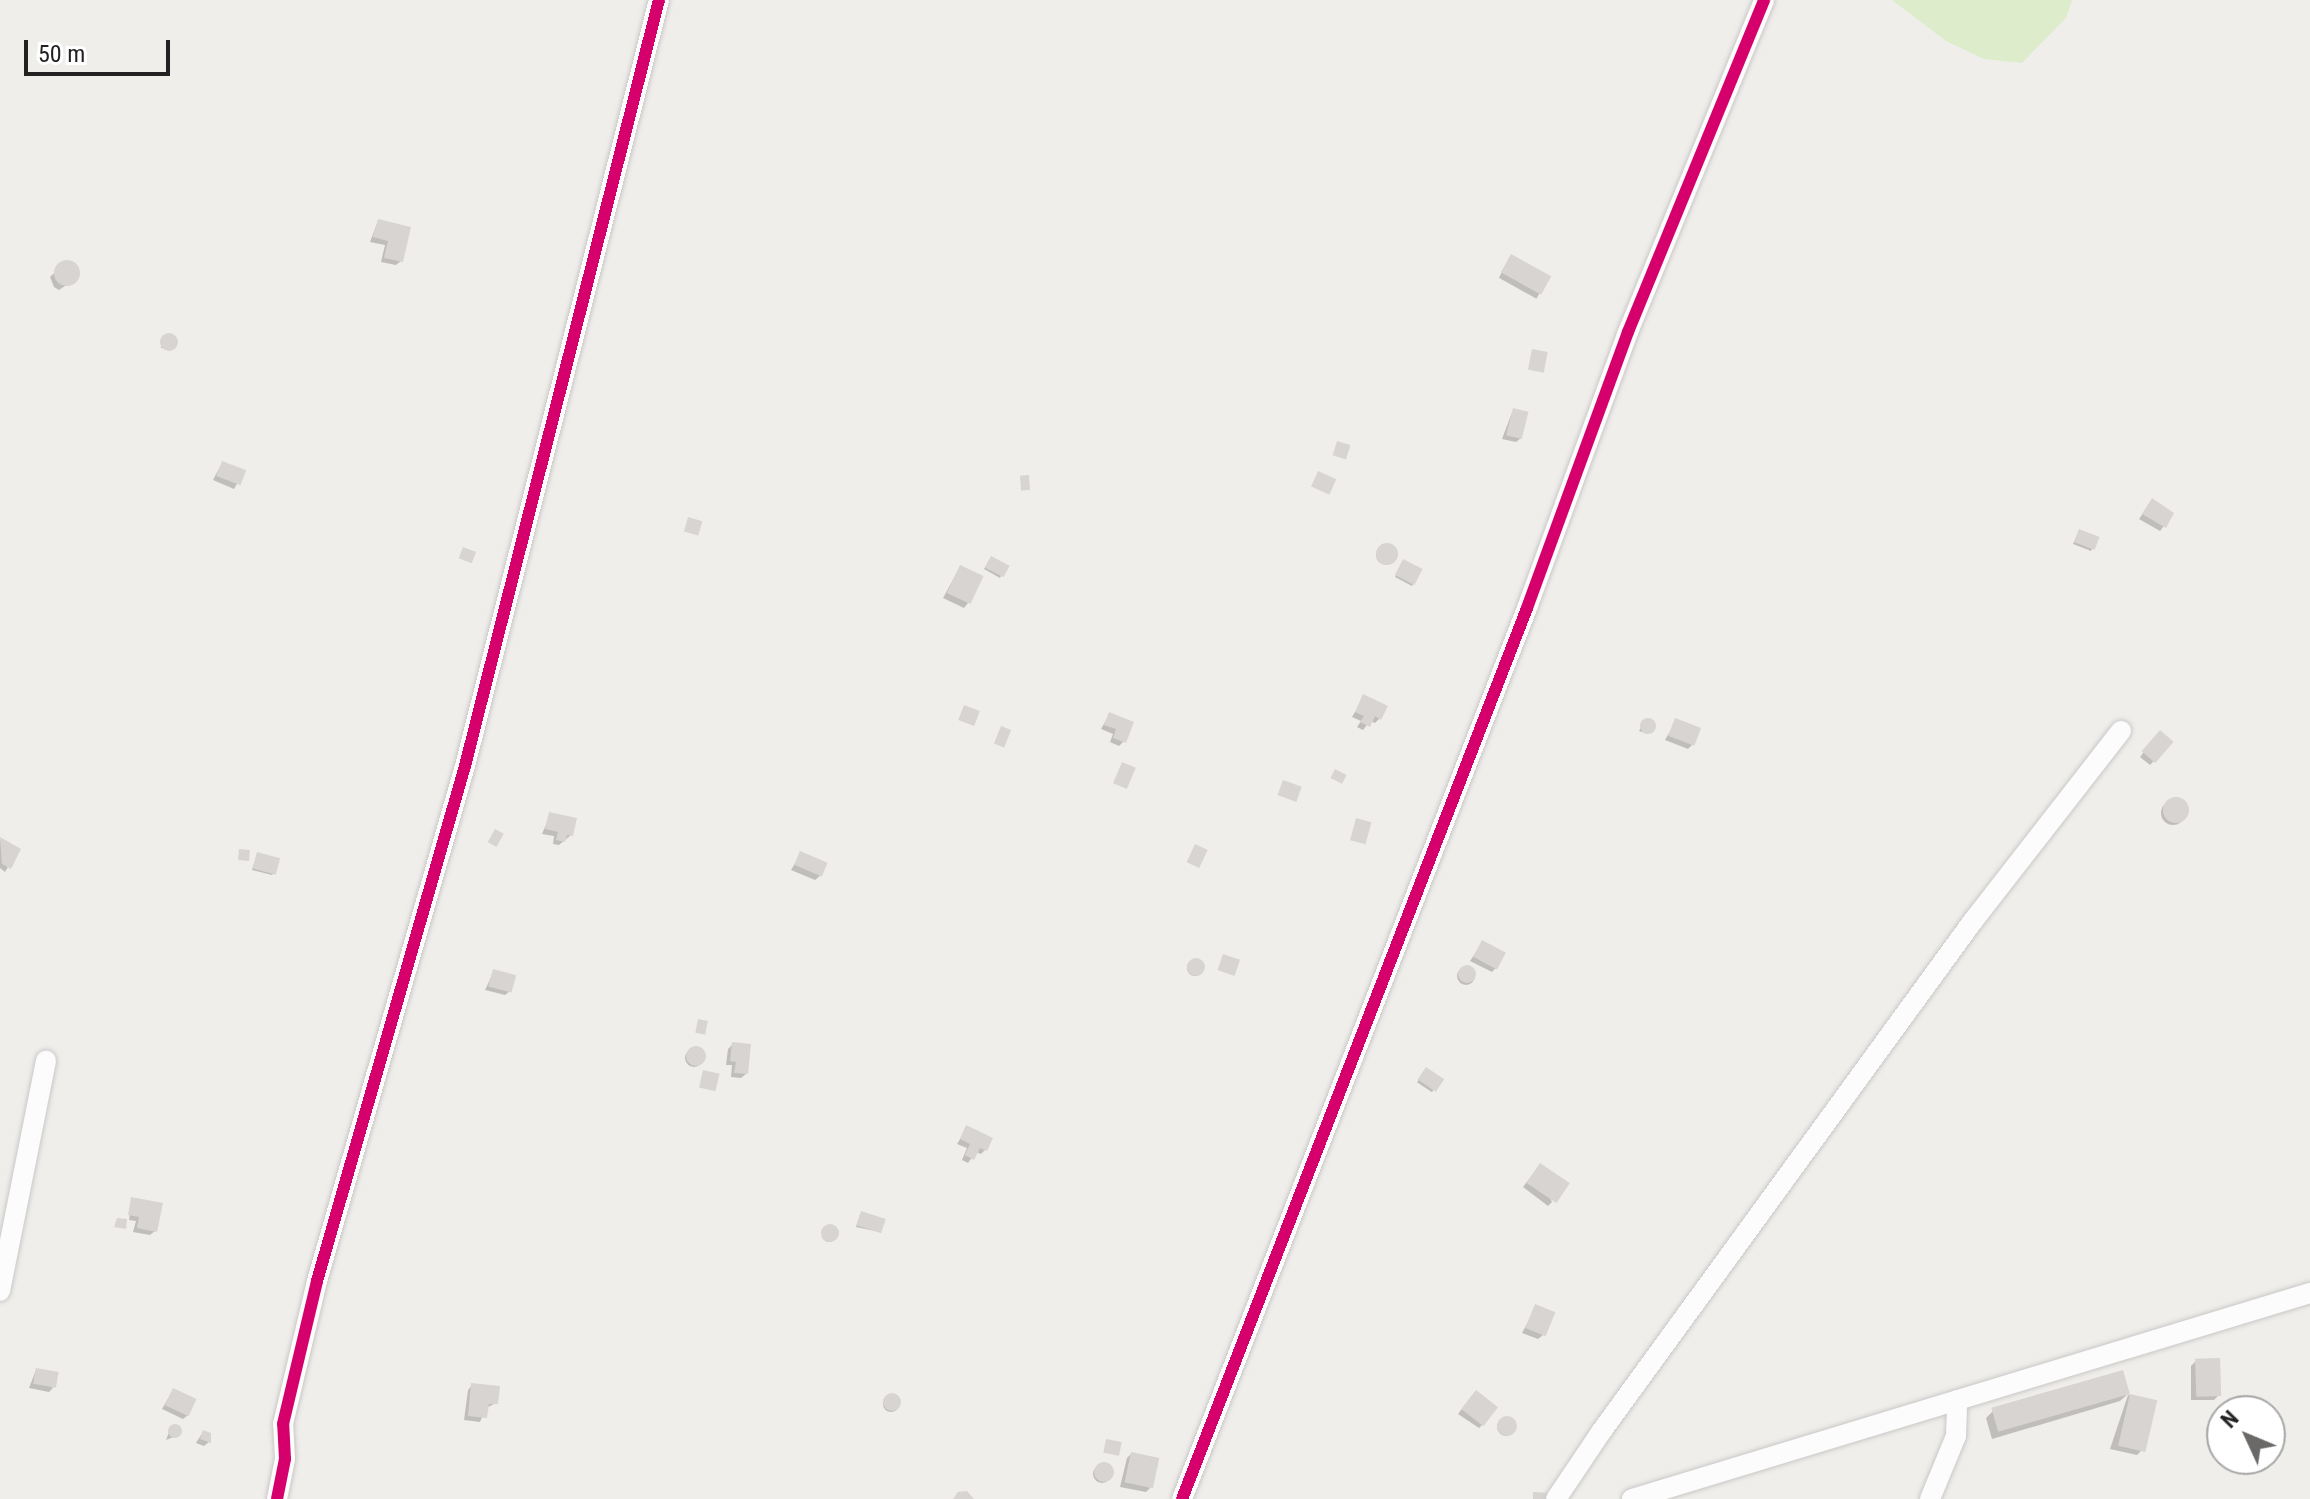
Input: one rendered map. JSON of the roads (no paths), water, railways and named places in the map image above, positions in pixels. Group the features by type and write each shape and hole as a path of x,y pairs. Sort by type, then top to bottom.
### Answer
{"street":[{"path":"277,1499 285,1459 283,1424 317,1281 469,751 659,0"},
{"path":"1182,1499 1527,608 1628,332 1764,0"},
{"path":"1556,1499 1601,1432 1973,921 2121,731"},
{"path":"0,1291 46,1061"},
{"path":"1632,1499 2310,1293"},
{"path":"1930,1499 1956,1436 1957,1400"}]}
